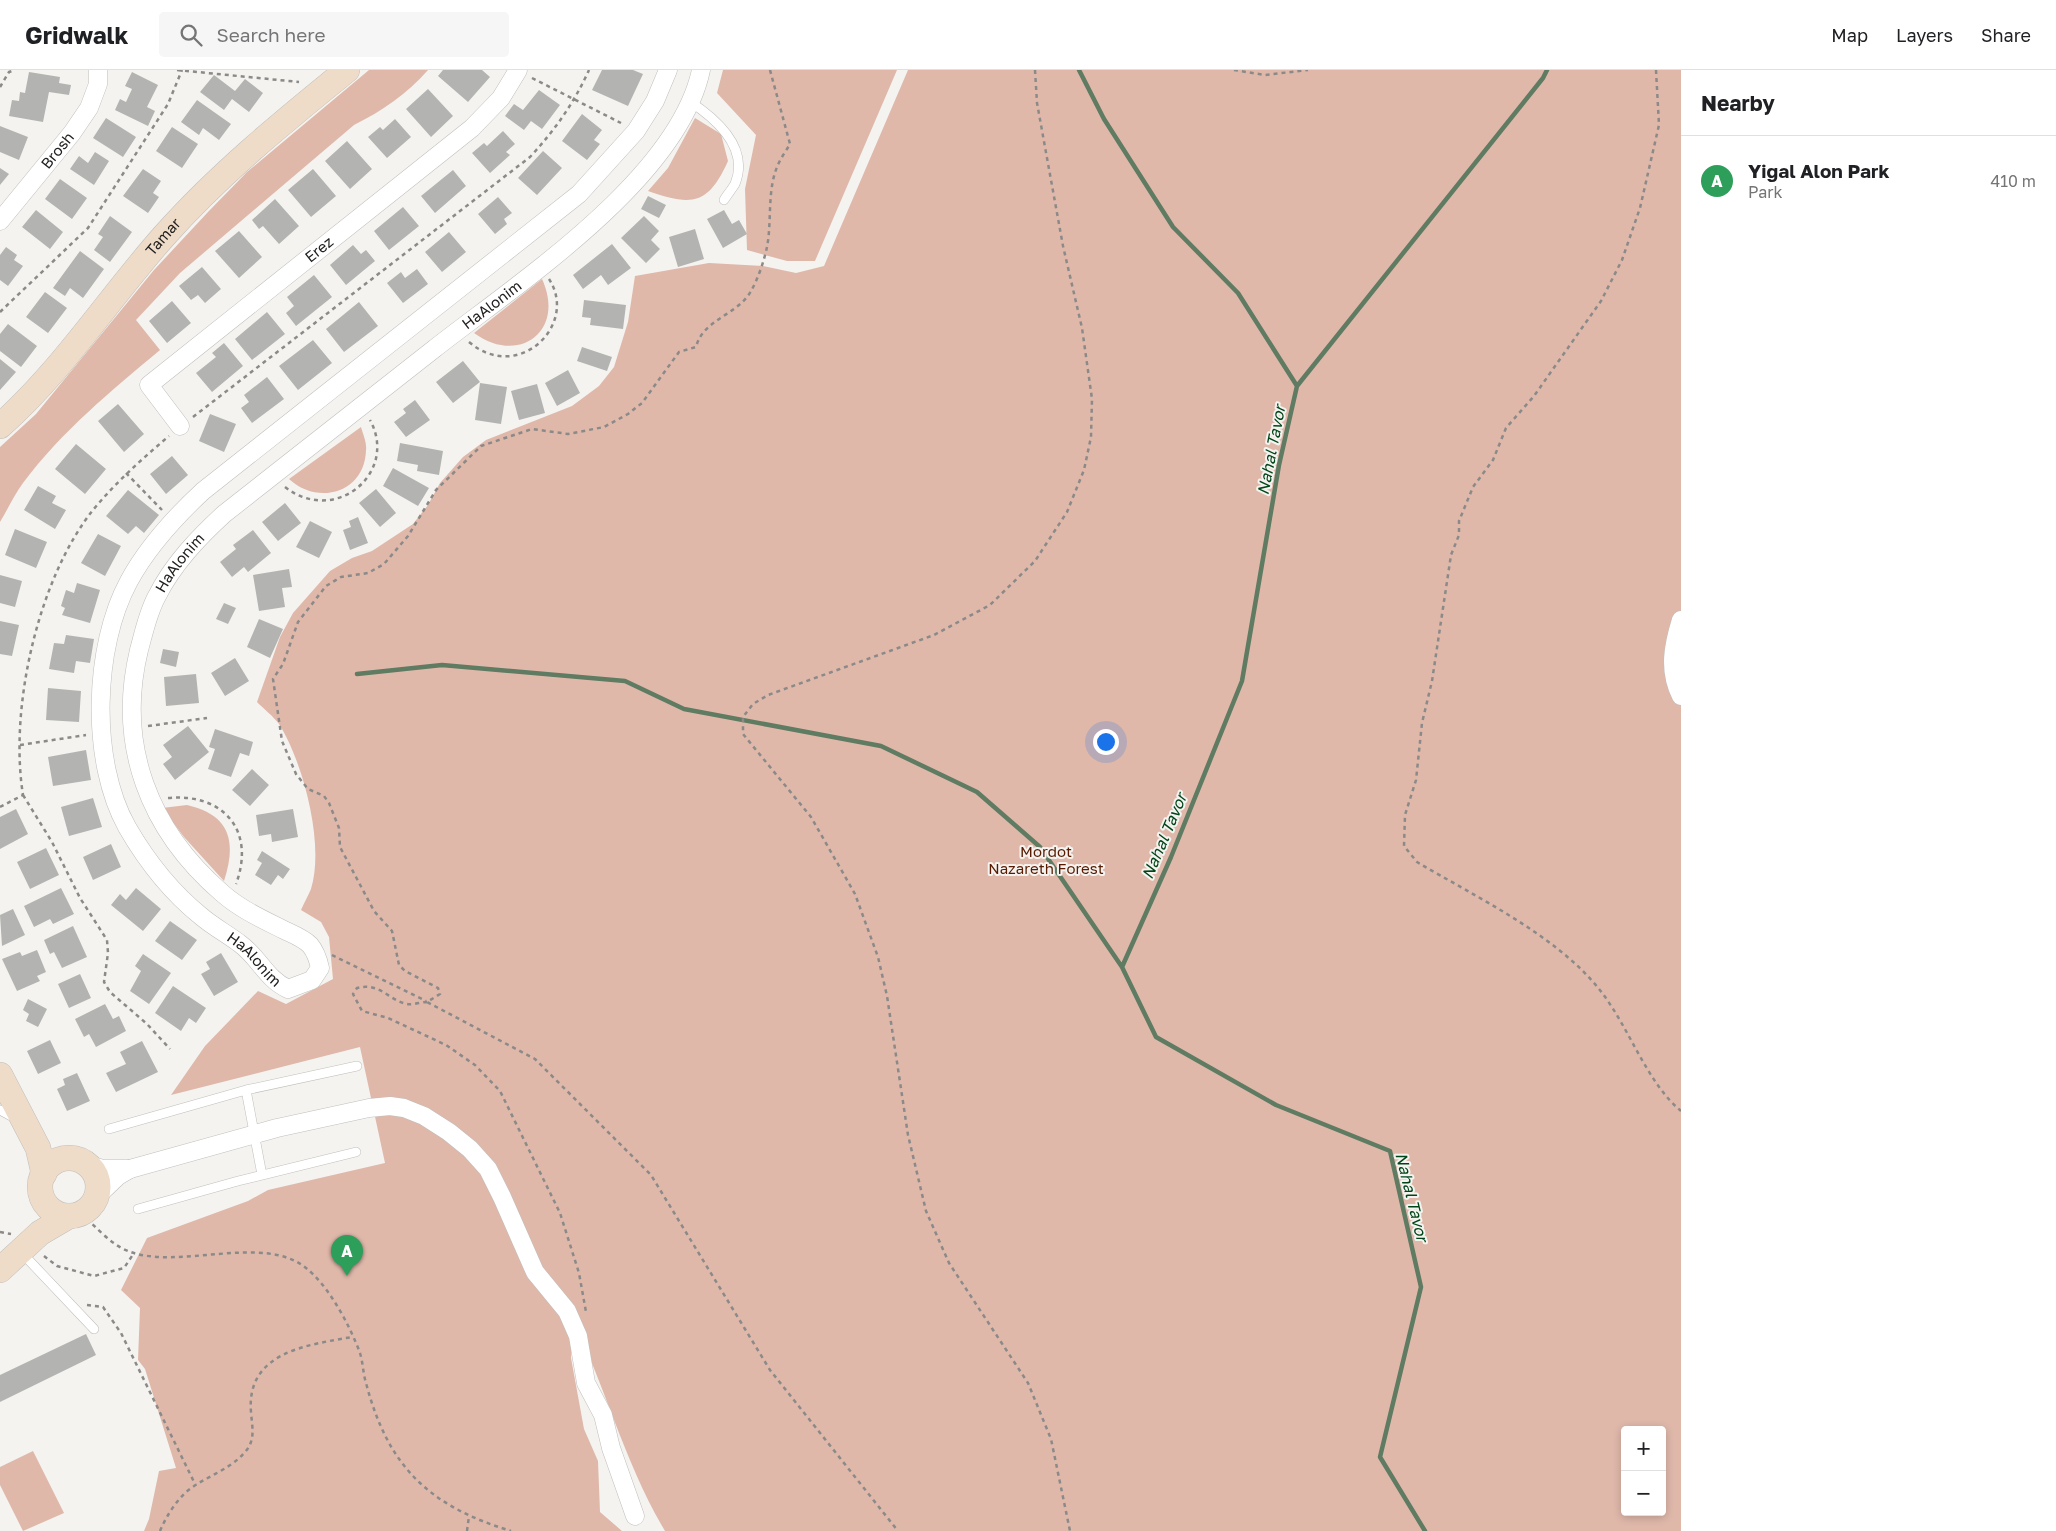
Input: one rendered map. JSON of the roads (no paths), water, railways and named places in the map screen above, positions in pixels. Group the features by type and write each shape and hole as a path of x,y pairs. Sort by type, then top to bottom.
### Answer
{"street":[{"name":"Brosh","path":"0,221 72,133 89,108 98,84 98,70"},
{"name":"Erez","path":"180,426 148,385 472,128 501,98 518,70"},
{"name":"HaAlonim","path":"668,70 654,101 636,131 578,194 211,484 172,520 129,582 115,617 105,657 100,692 106,767 115,801 126,826 156,869 200,916 252,954 275,983 288,989 312,980 320,968 318,955 309,943 230,899 180,849 151,802 137,760 132,694 145,626 157,596 196,541 224,514 600,217 631,186 662,150 689,100 701,70"},
{"name":"Tamar","path":"0,426 47,377 164,236 199,199 237,162 340,72"},
{"path":"1681,620 1673,645 1672,660 1676,686 1681,696"},
{"path":"0,1075 38,1148 48,1208 55,1213 83,1209"},
{"path":"0,1270 23,1247 58,1221 83,1209 118,1176 130,1169 311,1119 390,1106 404,1108 432,1121 470,1149 488,1169 535,1272 567,1311 578,1336 586,1383 603,1415 610,1448 635,1516"},
{"path":"29,1128 57,1153 103,1168 130,1169"},
{"path":"23,1247 37,1223 43,1186 50,1166 78,1161 94,1171 98,1181 83,1209"}],"lane":[{"path":"689,100 712,116 734,145 738,164 735,183 724,200"},
{"path":"108,1129 246,1090 357,1066"},
{"path":"246,1090 262,1175"},
{"path":"0,1110 29,1128"},
{"path":"138,1209 262,1175 356,1152"},
{"path":"23,1247 94,1329"}],"waterway":[{"path":"1079,70 1104,119 1173,227 1238,293 1297,386"},
{"name":"Nahal Tavor","path":"1425,1531 1380,1457 1421,1287 1390,1151 1276,1105 1156,1037 1122,967 1171,857 1242,681 1279,465 1297,386 1543,78 1547,70"},
{"path":"357,674 442,665 625,681 684,709 881,746 977,792 1040,847 1122,967"}],"place":[{"name":"Yigal Alon Park","path":"347,1276"}],"park label":[{"name":"Mordot Nazareth Forest","path":"1046,860"}]}
